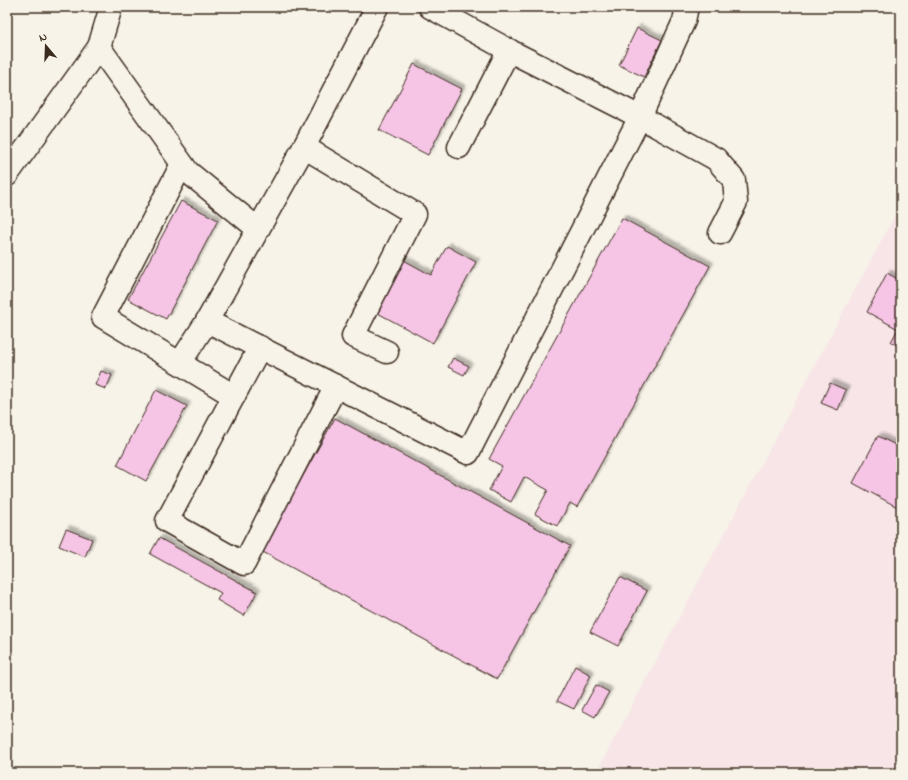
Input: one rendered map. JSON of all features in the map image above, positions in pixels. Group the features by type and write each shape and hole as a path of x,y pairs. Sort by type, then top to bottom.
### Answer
{"lane":[{"path":"7,175 99,47 111,7"},
{"path":"180,364 207,321 304,147 377,7"},
{"path":"430,7 509,50 640,117 716,159 734,180 736,202 720,233"},
{"path":"207,321 468,453 640,117 689,12"},
{"path":"99,47 188,172 258,229"},
{"path":"459,147 509,50"},
{"path":"304,147 415,214 353,336 387,352"},
{"path":"182,164 103,317 234,396"},
{"path":"260,347 167,521 244,564 336,386"}],"shaded area":[{"path":"901,204 901,773 596,773"}],"building":[{"path":"637,28 662,40 644,77 619,65"},
{"path":"414,64 462,89 428,155 379,130"},
{"path":"181,201 218,220 166,319 128,299"},
{"path":"622,218 710,266 577,507 570,503 557,526 535,514 548,490 524,477 511,502 489,490 502,466 489,459"},
{"path":"447,246 476,262 433,343 374,311 402,259 431,275"},
{"path":"887,273 901,281 901,347 891,342 898,329 867,312"},
{"path":"453,358 469,366 464,375 448,367"},
{"path":"101,371 112,375 106,389 95,385"},
{"path":"830,383 846,390 838,410 821,403"},
{"path":"156,390 187,406 146,481 117,465"},
{"path":"335,418 570,546 497,679 261,551"},
{"path":"878,436 901,448 901,509 853,483"},
{"path":"66,529 92,539 85,557 59,546"},
{"path":"159,538 257,592 244,616 217,600 221,593 150,554"},
{"path":"620,577 647,591 618,646 590,632"},
{"path":"575,666 591,675 574,709 557,701"},
{"path":"596,685 609,692 595,717 582,710"}]}
